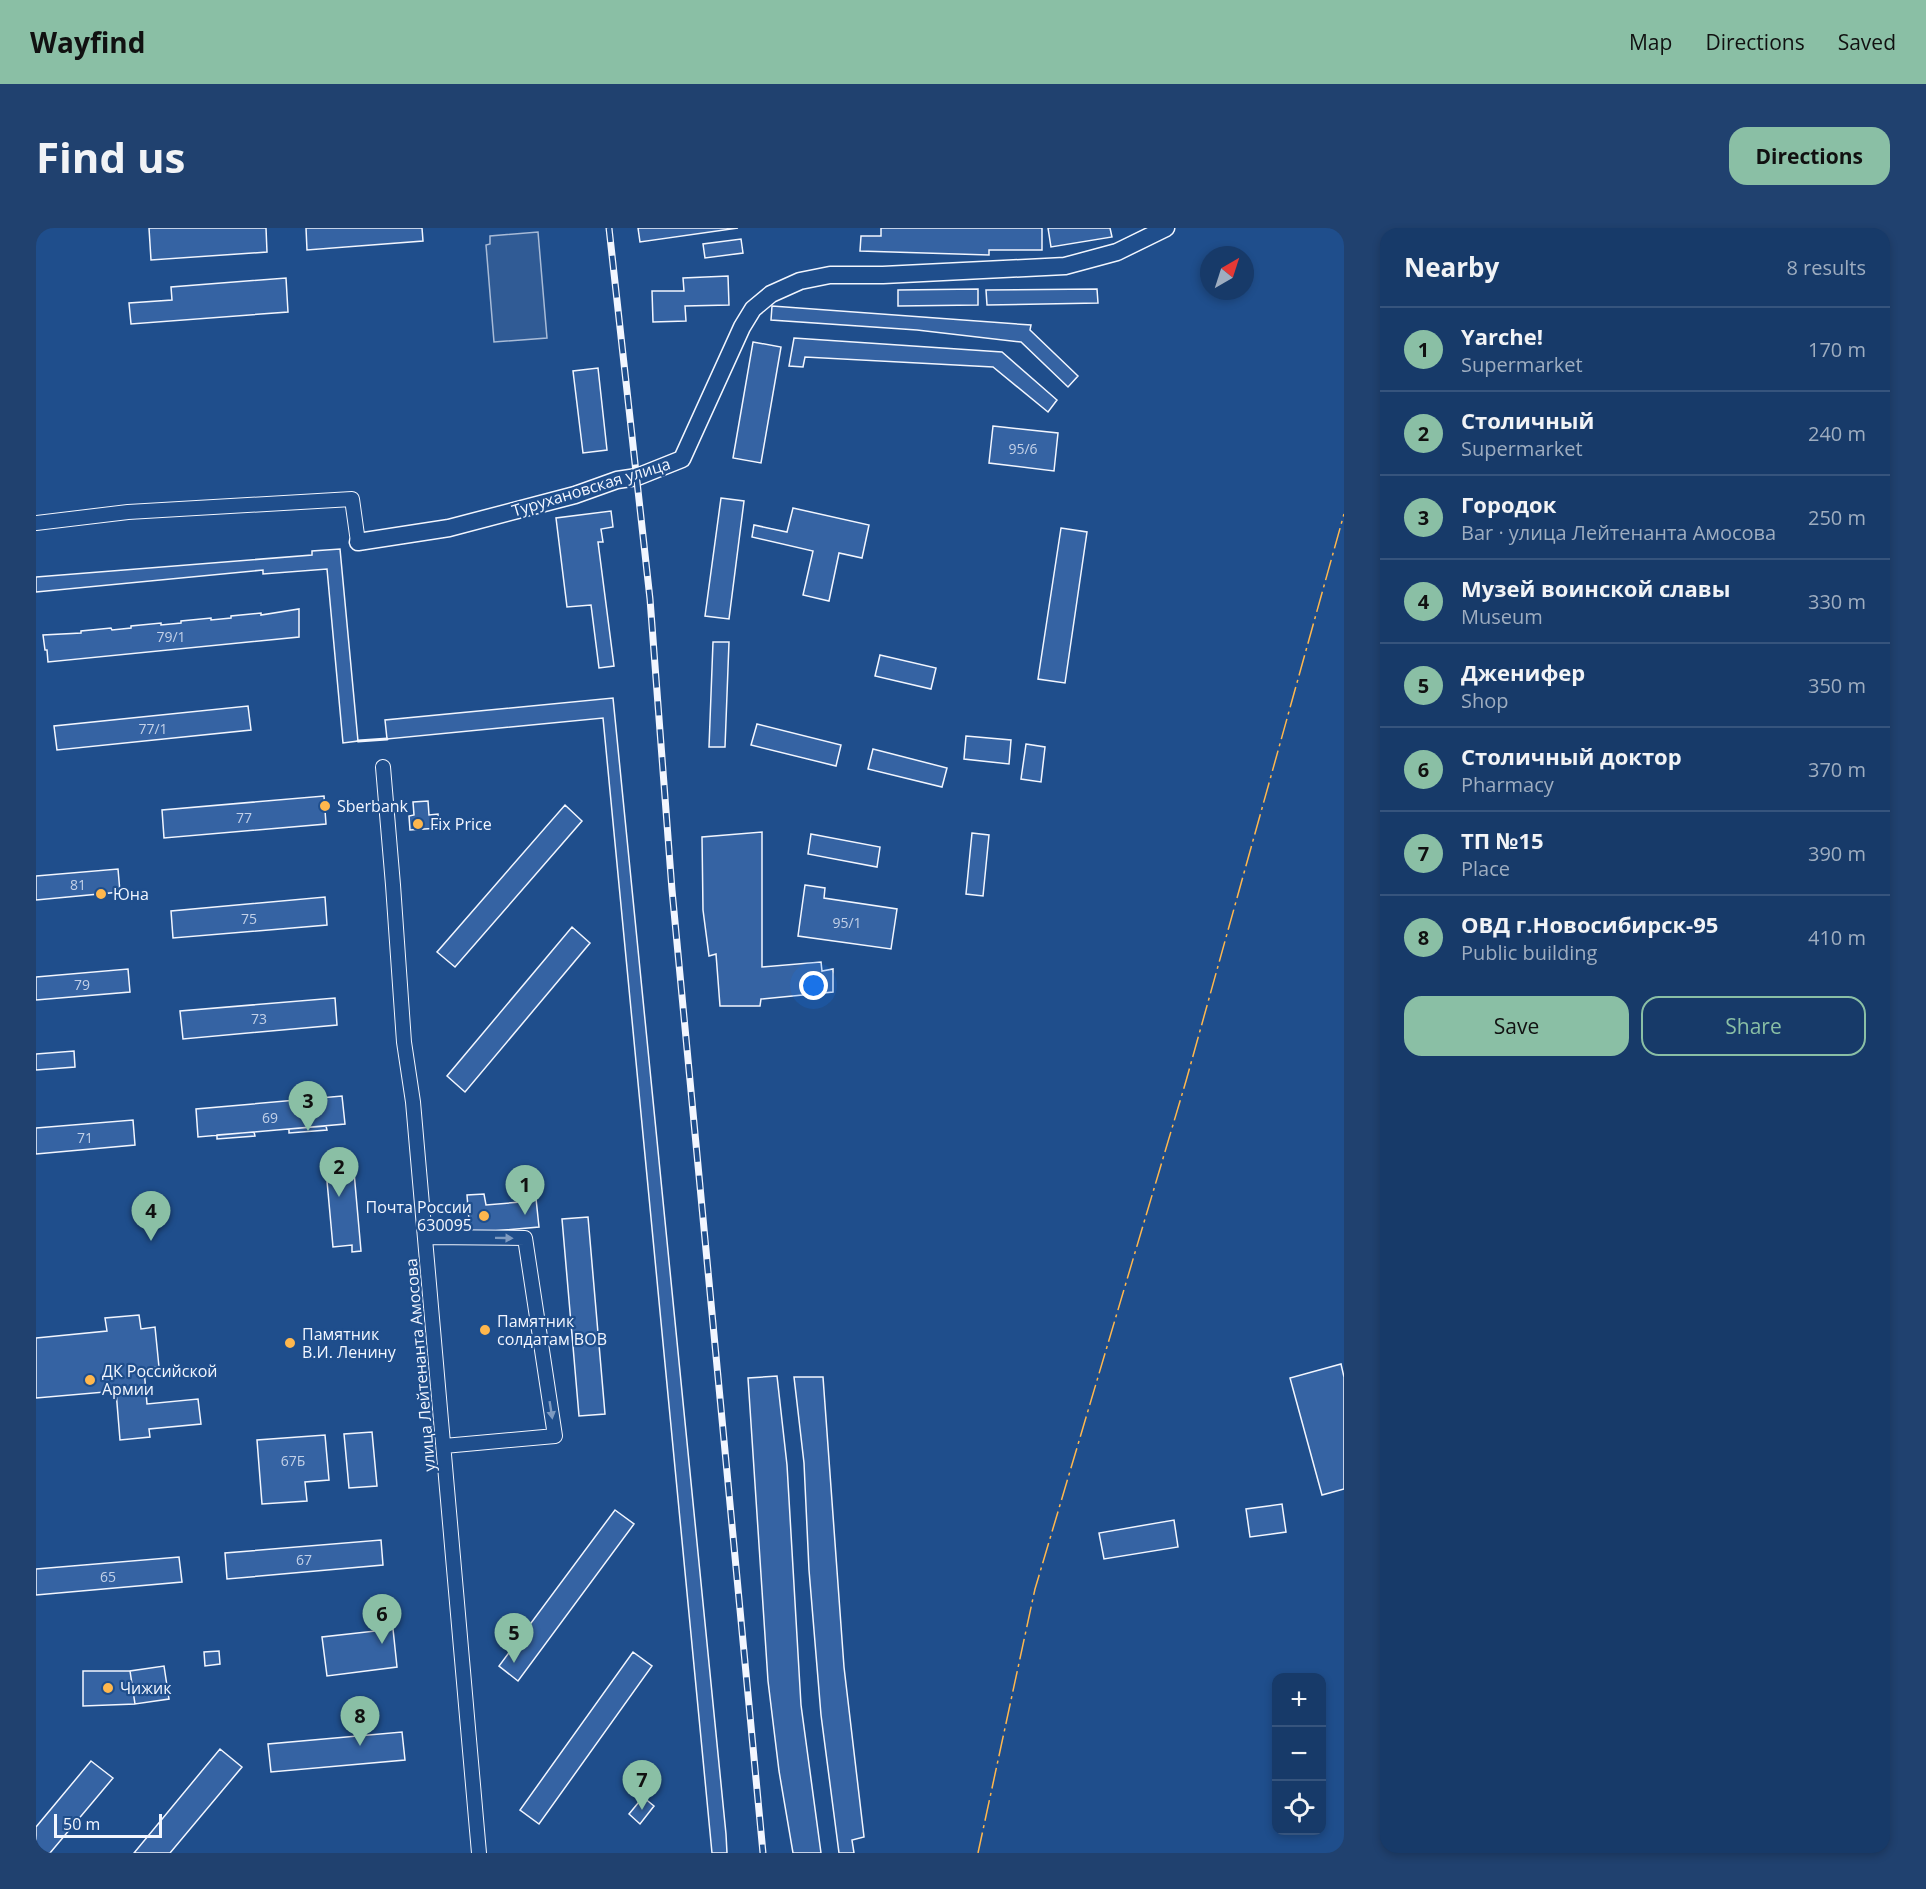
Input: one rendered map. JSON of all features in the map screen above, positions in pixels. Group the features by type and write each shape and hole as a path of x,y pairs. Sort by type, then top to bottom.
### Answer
{"street":[{"name":"Турухановская улица","path":"358,542 449,528 575,495 617,480 637,477 682,459 741,327 753,309 771,294 800,281 830,275 883,275 1065,266 1117,252 1166,228"},
{"path":"36,523 128,512 352,499 358,542"},
{"name":"улица Лейтенанта Амосова","path":"383,767 404,1041 413,1102 479,1853"},
{"path":"424,1236 525,1238 555,1436 444,1446"}],"shaded area":[{"path":"538,232 547,338 494,342 486,245 490,244 490,236"}],"building":[{"path":"149,228 266,228 267,252 151,260"},
{"path":"306,228 422,228 423,241 307,250"},
{"path":"638,228 738,228 640,242"},
{"path":"881,228 1042,228 1042,250 989,250 989,255 860,251 861,236 881,236"},
{"path":"1048,228 1110,228 1112,237 1051,247"},
{"path":"741,239 743,253 705,258 703,244"},
{"path":"728,276 729,305 685,306 686,321 653,322 652,291 684,291 683,278"},
{"path":"286,278 288,312 131,324 129,303 172,300 171,287"},
{"path":"978,289 978,305 898,306 898,290"},
{"path":"1097,289 1098,303 987,305 986,290"},
{"path":"772,306 1031,325 1030,330 1078,376 1068,387 1021,342 917,330 771,320"},
{"path":"794,338 1002,352 1057,400 1048,412 993,367 805,357 803,367 789,366"},
{"path":"753,342 781,347 761,463 733,458"},
{"path":"598,368 607,450 583,453 573,371"},
{"path":"993,426 1058,433 1054,471 989,463"},
{"path":"721,498 744,501 729,619 705,616"},
{"path":"793,508 869,525 862,558 839,553 829,601 803,595 813,551 752,537 754,525 787,532"},
{"path":"611,511 613,527 601,529 603,542 598,542 614,666 599,668 591,605 567,607 556,518"},
{"path":"1061,528 1087,532 1065,683 1038,679"},
{"path":"340,549 358,741 343,743 327,569 263,574 263,570 36,592 36,577 312,555 312,551"},
{"path":"299,609 299,637 48,662 43,635 81,633 81,631 111,628 112,630 211,618 211,620 231,618 231,616 261,613 261,615"},
{"path":"713,642 729,642 725,747 709,747"},
{"path":"880,655 936,668 931,689 875,676"},
{"path":"613,698 727,1853 712,1853 603,718 387,739 385,720"},
{"path":"248,706 251,730 57,750 54,726"},
{"path":"757,724 841,745 836,766 751,745"},
{"path":"966,736 1011,740 1009,764 964,759"},
{"path":"1026,744 1045,747 1041,782 1021,779"},
{"path":"873,749 947,768 942,787 868,769"},
{"path":"324,796 326,824 164,838 162,810"},
{"path":"428,801 429,815 438,814 439,828 410,830 409,816 414,815 413,802"},
{"path":"565,805 582,821 455,967 437,952"},
{"path":"762,832 762,967 821,962 822,971 833,969 833,992 761,999 760,1006 720,1006 716,954 709,956 703,910 702,837"},
{"path":"972,833 989,835 983,896 966,894"},
{"path":"811,834 880,847 877,867 808,854"},
{"path":"118,869 120,892 36,900 36,876"},
{"path":"805,885 825,888 824,898 897,909 891,949 798,936"},
{"path":"325,897 327,925 173,938 171,911"},
{"path":"572,927 590,943 465,1092 447,1076"},
{"path":"128,969 130,992 36,1000 36,977"},
{"path":"335,998 337,1025 183,1039 180,1011"},
{"path":"74,1051 75,1067 36,1070 36,1054"},
{"path":"342,1096 345,1124 198,1137 196,1109"},
{"path":"133,1120 135,1145 36,1154 36,1128"},
{"path":"326,1126 327,1130 289,1133 289,1129"},
{"path":"254,1132 255,1136 217,1139 217,1135"},
{"path":"345,1172 354,1172 361,1251 352,1252 352,1245 333,1247 327,1181 346,1179"},
{"path":"535,1189 539,1227 470,1233 467,1195 484,1194 486,1205 520,1202 519,1191"},
{"path":"588,1217 605,1414 579,1416 562,1219"},
{"name":"ДК Российской Армии","path":"139,1315 141,1329 155,1327 159,1367 144,1369 147,1404 198,1399 201,1424 149,1429 150,1437 120,1440 116,1391 36,1398 36,1338 107,1331 105,1318"},
{"path":"1341,1364 1344,1377 1344,1489 1322,1495 1290,1378"},
{"path":"777,1376 787,1465 801,1705 821,1853 793,1853 779,1771 768,1681 748,1378"},
{"path":"794,1377 823,1377 844,1667 864,1837 852,1840 854,1853 839,1853 821,1715 809,1570 804,1463"},
{"path":"372,1432 377,1486 349,1488 344,1434"},
{"path":"325,1435 329,1480 305,1482 307,1501 262,1504 257,1440"},
{"path":"1282,1504 1286,1532 1250,1537 1246,1509"},
{"path":"615,1510 634,1524 518,1681 499,1666"},
{"path":"1174,1520 1178,1547 1104,1559 1099,1533"},
{"path":"381,1540 383,1565 227,1579 225,1553"},
{"path":"179,1557 182,1582 36,1595 36,1569"},
{"path":"393,1629 397,1667 327,1676 322,1637"},
{"path":"219,1651 220,1664 205,1666 204,1652"},
{"path":"633,1652 652,1666 539,1824 520,1810"},
{"path":"164,1666 169,1699 135,1704 130,1671"},
{"name":"Чижик","path":"83,1671 130,1671 135,1704 83,1706"},
{"path":"402,1732 405,1760 271,1772 268,1744"},
{"path":"220,1749 242,1767 170,1853 134,1853"},
{"path":"91,1761 113,1778 50,1853 36,1853 36,1827"},
{"path":"643,1797 654,1806 640,1824 629,1814"}],"railway":[{"path":"609,228 650,599 672,890 763,1853"}],"wall":[{"path":"358,741 387,739"}],"power":[{"path":"978,1853 1035,1589 1186,1081 1344,514"}],"place":[{"name":"Sberbank","path":"325,806"},
{"name":"Fix Price","path":"418,824"},
{"name":"Юна","path":"101,894"},
{"name":"Городок","path":"308,1131"},
{"name":"Столичный","path":"339,1197"},
{"name":"Yarche!","path":"525,1215"},
{"name":"Почта России 630095","path":"484,1216"},
{"name":"Музей воинской славы","path":"151,1241"},
{"name":"Памятник солдатам ВОВ","path":"485,1330"},
{"name":"Памятник В.И. Ленину","path":"290,1343"},
{"name":"ДК Российской Армии","path":"90,1380"},
{"name":"Столичный доктор","path":"382,1644"},
{"name":"Дженифер","path":"514,1663"},
{"name":"Чижик","path":"108,1688"},
{"name":"ОВД г.Новосибирск-95","path":"360,1746"},
{"name":"ТП №15","path":"642,1810"}]}
